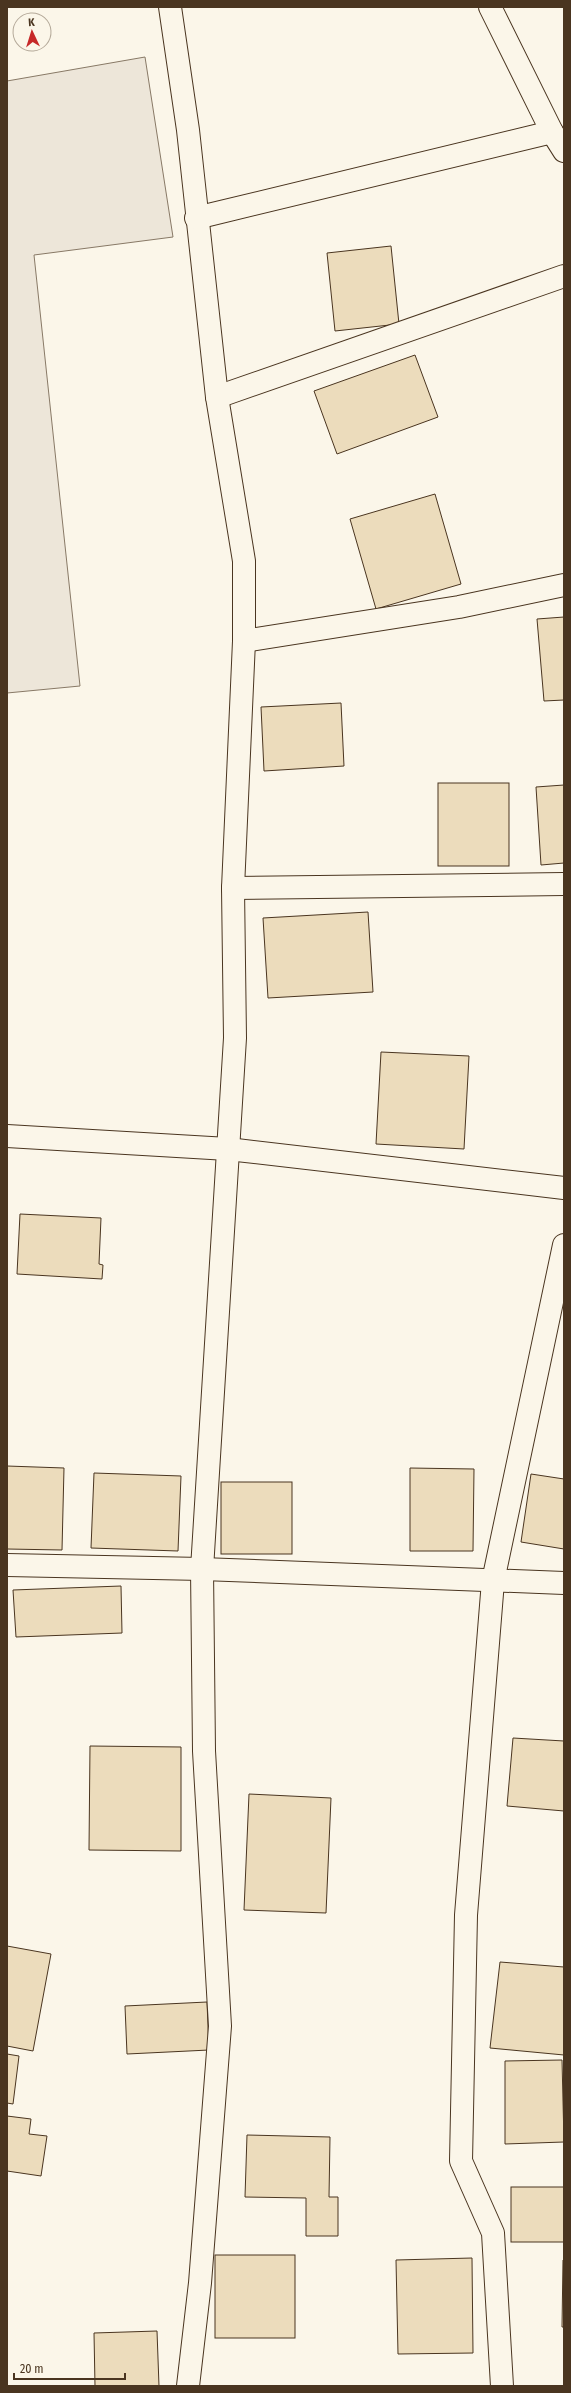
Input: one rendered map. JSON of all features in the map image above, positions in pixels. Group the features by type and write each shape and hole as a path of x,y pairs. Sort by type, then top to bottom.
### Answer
{"street":[{"path":"170,7 188,130 196,218 217,398 244,561 244,641 233,888 235,1038 202,1569 204,1751 220,2026 200,2283 188,2386"},
{"path":"490,7 552,132 564,151"},
{"path":"196,218 552,132"},
{"path":"217,398 564,276"},
{"path":"244,641 459,607 564,585"},
{"path":"233,888 564,884"},
{"path":"7,1136 228,1149 564,1188"},
{"path":"502,2386 493,2233 461,2162 466,1915 493,1580 564,1245"},
{"path":"7,1565 202,1569 564,1583"}],"shaded area":[{"path":"145,57 173,237 34,255 80,686 7,693 7,81"}],"building":[{"path":"391,246 399,324 335,331 327,253"},
{"path":"415,355 438,417 337,454 314,391"},
{"path":"435,494 461,584 376,609 350,519"},
{"path":"564,617 564,700 544,701 537,619"},
{"path":"341,703 344,766 264,771 261,707"},
{"path":"438,783 509,783 509,866 438,866"},
{"path":"564,785 564,863 541,865 536,787"},
{"path":"368,912 373,992 268,998 263,918"},
{"path":"381,1052 469,1056 464,1149 376,1144"},
{"path":"20,1214 101,1218 99,1264 103,1265 102,1279 17,1274"},
{"path":"7,1466 64,1468 62,1550 7,1549"},
{"path":"410,1468 474,1469 473,1551 410,1551"},
{"path":"94,1473 181,1476 178,1551 91,1548"},
{"path":"531,1474 564,1479 564,1549 521,1542"},
{"path":"221,1482 292,1482 292,1554 221,1554"},
{"path":"121,1586 122,1633 16,1637 13,1590"},
{"path":"513,1738 564,1741 564,1811 507,1806"},
{"path":"90,1746 181,1747 181,1851 89,1850"},
{"path":"249,1794 331,1798 326,1913 244,1910"},
{"path":"7,1946 51,1954 33,2051 7,2046"},
{"path":"500,1962 564,1967 564,2055 490,2048"},
{"path":"207,2002 209,2050 127,2054 125,2006"},
{"path":"7,2054 19,2056 13,2104 7,2103"},
{"path":"562,2060 564,2142 505,2144 505,2061"},
{"path":"7,2116 31,2119 29,2134 47,2136 41,2176 7,2171"},
{"path":"247,2135 330,2137 329,2197 338,2197 338,2236 306,2236 306,2198 245,2197"},
{"path":"511,2187 564,2187 564,2242 511,2242"},
{"path":"215,2255 295,2255 295,2338 215,2338"},
{"path":"472,2258 473,2353 398,2354 396,2260"},
{"path":"563,2260 564,2327 562,2327"},
{"path":"157,2331 159,2386 95,2386 94,2333"}]}
